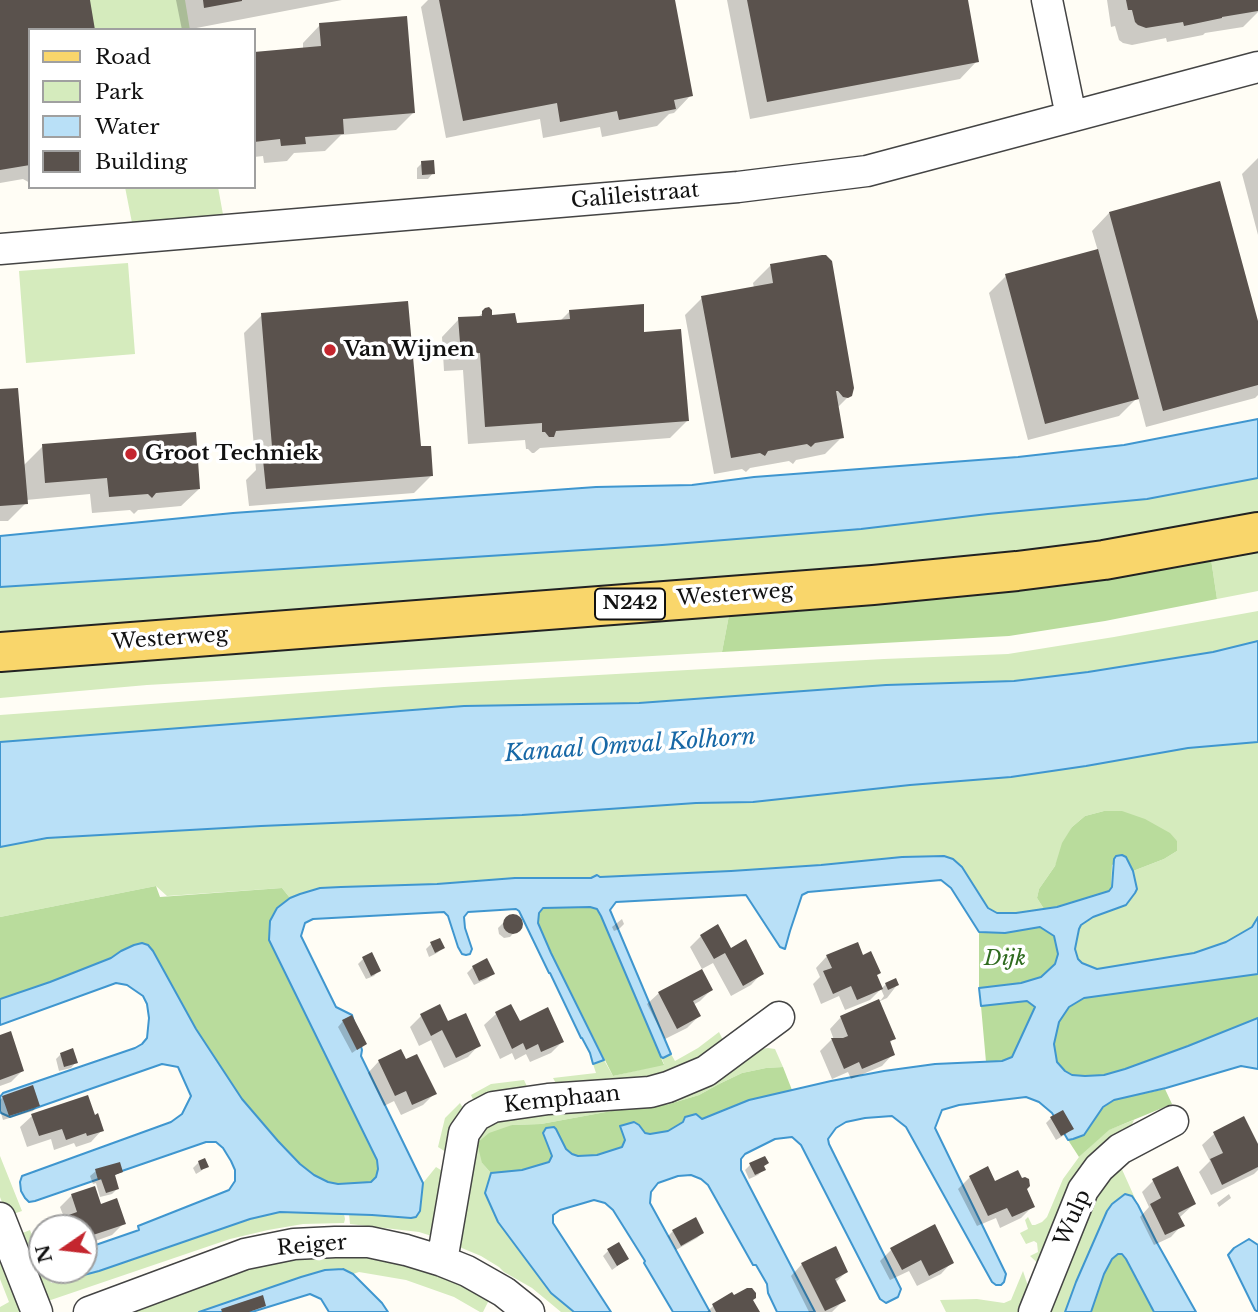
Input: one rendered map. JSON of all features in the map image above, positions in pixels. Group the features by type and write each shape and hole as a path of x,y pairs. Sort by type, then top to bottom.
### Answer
{"main road":[{"name":"Westerweg","path":"0,652 938,579 1104,560 1258,532"}],"street":[{"path":"1047,0 1072,116"},
{"name":"Galileistraat","path":"0,249 738,187 867,171 1258,67"},
{"name":"Kemphaan","path":"442,1261 464,1133 475,1116 493,1107 548,1099 650,1092 668,1087 706,1071 779,1017"},
{"name":"Wulp","path":"1034,1312 1083,1190 1099,1168 1120,1149 1173,1121"},
{"path":"0,1218 37,1312"},
{"name":"Reiger","path":"89,1312 245,1254 294,1244 335,1241 369,1242 442,1261 495,1287 529,1312"}],"green space":[{"path":"89,0 185,0 190,28 94,28"},
{"path":"125,189 218,189 224,220 133,228"},
{"path":"128,263 135,354 26,363 19,271"},
{"path":"1258,478 1258,512 1148,535 1004,557 0,639 0,587 662,545 861,529 1147,499"},
{"path":"1258,551 1258,591 1217,599 1211,559"},
{"path":"1211,559 1217,599 1105,621 1009,636 722,652 730,610"},
{"path":"730,610 722,652 147,685 0,698 0,667"},
{"path":"1258,611 1258,641 1213,652 1014,682 885,685 639,703 464,706 0,742 0,715 384,687 1008,654"},
{"path":"1258,742 1258,917 1252,927 1226,942 1194,953 1097,969 1078,959 1075,949 1081,925 1093,917 1126,905 1137,889 1133,871 1177,851 1177,841 1104,811 1085,816 1072,827 1055,866 1039,889 1037,898 1044,909 1016,913 997,913 988,908 957,862 944,856 936,856 731,871 320,888 290,898 282,888 167,896 156,886 0,917 0,847 47,838 753,802 1011,777 1188,748"},
{"path":"1104,811 1122,811 1145,819 1170,833 1177,841 1177,851 1133,871 1126,857 1112,865 1111,890 1044,909 1037,898 1039,889 1055,866 1062,843 1072,827 1085,816"},
{"path":"156,886 160,897 282,888 290,898 276,908 269,940 377,1160 376,1177 371,1182 328,1182 300,1164 278,1141 242,1099 196,1029 148,945 134,945 111,958 0,999 0,917"},
{"path":"543,908 597,909 601,916 664,1065 613,1076 551,953 538,923 539,913"},
{"name":"Dijk","path":"1040,927 1054,936 1058,954 1055,964 1041,977 1021,983 979,988 979,932 1005,933"},
{"path":"1256,973 1258,1018 1255,1020 1104,1075 1072,1075 1057,1063 1054,1044 1059,1022 1069,1007 1084,998"},
{"name":"Dijk","path":"1028,1001 1035,1007 1012,1057 986,1062 981,1006"},
{"path":"719,1032 726,1046 670,1079 560,1091 553,1078 596,1073 593,1064 604,1060 613,1076 664,1064 661,1057 671,1054 675,1061"},
{"path":"775,1049 783,1067 742,1073 699,1095 666,1105 652,1104 541,1124 512,1125 482,1163 491,1173 485,1193 498,1222 551,1293 574,1312 561,1312 532,1288 499,1267 457,1246 470,1141 494,1115 658,1098 747,1051"},
{"path":"783,1067 792,1090 749,1100 702,1119 683,1122 668,1131 650,1134 645,1133 639,1125 621,1126 625,1141 622,1147 597,1155 572,1154 566,1149 556,1129 546,1128 543,1133 552,1156 549,1162 522,1170 491,1173 482,1163 477,1143 489,1133 512,1125 541,1124 652,1104 666,1105 699,1095 742,1073"},
{"path":"524,1080 530,1093 477,1108 471,1095 491,1084"},
{"path":"1165,1089 1172,1104 1109,1130 1079,1157 1068,1140 1073,1139 1104,1107 1114,1100"},
{"path":"460,1103 467,1115 446,1152 438,1147 445,1118"},
{"path":"1134,1120 1127,1135 1041,1266 1030,1256 1038,1252 1037,1243 1034,1241 1026,1244 1020,1233 1028,1229 1025,1220 1028,1217 1032,1225 1042,1222 1047,1217 1063,1179 1079,1157 1108,1130"},
{"path":"0,1156 22,1211 7,1216 0,1197"},
{"path":"1120,1165 1138,1205 1132,1196 1112,1204 1065,1312 1041,1312 1080,1215"},
{"path":"436,1167 449,1175 435,1237 419,1232 350,1224 349,1214 420,1211 423,1183"},
{"path":"280,1212 344,1214 345,1219 344,1223 303,1224 230,1239 98,1284 98,1271 250,1219"},
{"path":"28,1231 28,1268 15,1236"},
{"path":"0,1239 27,1309 18,1312 0,1312 0,1307 9,1302 0,1279"},
{"path":"378,1254 488,1293 488,1302 483,1312 480,1312 454,1297 406,1280 359,1272 353,1274 343,1269 325,1270 301,1277 199,1312 114,1312 283,1256"},
{"path":"1118,1254 1122,1254 1126,1259 1154,1312 1091,1312 1104,1274"},
{"path":"1023,1271 1030,1292 1019,1312 946,1312 940,1300 977,1299 1004,1303 1011,1300"},
{"path":"34,1284 98,1284 42,1303"}],"water":[{"path":"1258,419 1258,478 1147,499 861,529 662,545 0,587 0,536 233,513 596,487 692,485 754,477 1018,457 1124,445"},
{"name":"Kanaal Omval Kolhorn","path":"1258,641 1258,742 1188,748 1011,777 753,802 47,838 0,847 0,742 464,706 639,703 886,685 1014,681 1213,652"},
{"path":"944,856 953,859 962,867 988,908 997,913 1016,913 1057,907 1109,891 1112,887 1116,856 1126,857 1137,889 1126,905 1093,917 1081,925 1075,949 1082,963 1097,969 1194,953 1226,942 1252,927 1258,917 1258,974 1084,998 1069,1007 1059,1022 1054,1044 1057,1062 1072,1075 1104,1075 1258,1018 1258,1069 1241,1066 1114,1100 1103,1107 1084,1135 1068,1140 1052,1113 1039,1102 1026,1097 959,1105 942,1110 935,1128 1006,1274 1001,1285 992,1282 906,1127 892,1116 846,1122 836,1128 828,1139 901,1289 898,1297 886,1303 880,1299 801,1145 792,1137 775,1139 745,1154 741,1159 741,1170 815,1312 777,1312 767,1284 756,1265 753,1265 708,1185 691,1175 658,1183 651,1192 650,1203 710,1312 673,1312 613,1210 605,1203 594,1200 560,1210 553,1215 553,1223 611,1312 574,1312 551,1293 498,1222 485,1193 491,1173 522,1170 549,1162 552,1156 543,1133 546,1128 556,1129 566,1149 572,1154 597,1155 622,1147 625,1140 620,1126 634,1122 645,1133 668,1131 683,1122 685,1117 696,1114 702,1119 749,1100 831,1081 935,1064 1002,1061 1012,1057 1035,1007 1027,1001 981,1006 979,988 1021,983 1041,977 1055,964 1058,954 1054,936 1040,927 1005,933 979,932 951,888 941,880 808,892 802,895 785,949 780,947 746,895 616,902 610,910 671,1054 663,1058 597,909 543,908 539,913 538,923 604,1060 593,1064 590,1053 516,909 468,912 464,917 465,928 472,949 470,954 466,955 462,954 458,947 448,916 444,912 313,919 305,923 301,936 336,1007 352,1015 362,1050 361,1056 423,1183 420,1211 416,1217 280,1212 250,1219 98,1271 98,1244 139,1230 138,1226 229,1190 235,1181 235,1170 223,1148 216,1142 206,1142 35,1201 29,1202 21,1191 22,1176 171,1122 182,1114 191,1096 178,1067 162,1064 10,1117 0,1111 0,1097 3,1093 142,1044 147,1038 149,1018 143,996 127,985 116,983 0,1025 0,999 111,958 142,943 153,951 196,1029 242,1099 300,1164 314,1175 338,1184 371,1182 376,1177 377,1160 269,940 270,921 277,908 300,894 320,888 731,871"},
{"path":"1125,1194 1132,1196 1138,1205 1196,1312 1154,1312 1126,1259 1122,1254 1118,1254 1104,1274 1091,1312 1065,1312 1107,1211"},
{"path":"1249,1239 1258,1245 1258,1312 1228,1255"},
{"path":"343,1269 353,1274 388,1312 329,1312 321,1299 310,1294 252,1312 199,1312 301,1277 325,1270"}],"building":[{"path":"0,0 90,0 95,28 28,28 28,165 0,170"},
{"path":"203,0 242,0 242,1 204,8"},
{"path":"439,0 675,0 693,96 674,100 676,109 619,120 617,111 560,122 557,103 463,121"},
{"path":"747,0 968,0 979,62 767,102"},
{"path":"1126,0 1258,0 1258,11 1184,26 1183,22 1146,28 1135,22"},
{"path":"407,16 415,113 343,119 344,134 305,137 306,144 281,146 280,139 256,142 256,52 321,46 319,23"},
{"path":"434,160 435,174 422,175 421,161"},
{"path":"1220,181 1258,321 1258,385 1163,411 1109,212"},
{"path":"1098,249 1139,399 1045,424 1005,274"},
{"path":"822,255 832,261 854,388 852,396 848,398 836,391 844,438 815,443 811,447 807,444 768,451 765,456 760,453 731,458 701,296 773,283 770,264"},
{"path":"408,301 421,446 431,446 433,476 266,489 263,460 273,459 261,313"},
{"path":"644,304 644,332 681,329 689,421 556,431 554,437 542,432 542,423 485,427 480,353 461,355 458,317 482,316 482,311 489,307 492,315 515,313 517,323 570,319 569,310"},
{"path":"18,388 28,504 0,506 0,389"},
{"path":"196,432 200,489 156,493 152,498 148,494 109,497 107,478 45,483 42,444"},
{"path":"513,914 520,917 523,924 520,931 513,934 506,931 503,924 506,917"},
{"path":"718,924 731,948 746,939 764,974 743,986 725,953 714,959 700,935"},
{"path":"440,938 445,948 435,953 430,942"},
{"path":"858,942 863,955 871,951 881,973 877,975 883,989 857,1000 851,986 833,994 823,971 832,968 826,955"},
{"path":"372,952 381,971 371,976 362,957"},
{"path":"487,958 495,974 479,981 472,966"},
{"path":"702,969 713,990 693,1001 701,1016 677,1029 658,992"},
{"path":"896,978 899,985 888,990 885,983"},
{"path":"879,999 896,1039 890,1041 895,1055 862,1069 859,1062 844,1069 831,1038 848,1036 840,1016"},
{"path":"440,1004 448,1021 466,1013 481,1046 456,1058 442,1030 431,1036 420,1014"},
{"path":"511,1004 520,1021 548,1007 564,1042 541,1052 538,1044 526,1050 523,1043 512,1049 495,1012"},
{"path":"352,1015 367,1044 357,1050 342,1020"},
{"path":"11,1031 24,1071 0,1080 0,1035"},
{"path":"73,1048 78,1063 64,1067 60,1053"},
{"path":"401,1049 406,1059 417,1054 437,1094 412,1105 406,1091 395,1096 378,1060"},
{"path":"33,1085 40,1106 9,1116 2,1096"},
{"path":"88,1095 104,1131 87,1136 86,1133 66,1140 62,1129 39,1136 31,1114"},
{"path":"1063,1110 1074,1129 1061,1136 1050,1117"},
{"path":"1244,1116 1258,1144 1258,1167 1222,1185 1210,1159 1223,1153 1213,1132"},
{"path":"765,1156 769,1163 764,1166 766,1170 755,1175 749,1163"},
{"path":"205,1158 209,1167 201,1170 198,1161"},
{"path":"120,1162 123,1172 115,1175 119,1189 106,1193 95,1169"},
{"path":"988,1166 995,1181 1018,1170 1022,1178 1029,1179 1030,1186 1027,1189 1035,1207 1012,1217 1007,1208 988,1216 969,1176"},
{"path":"1178,1166 1196,1204 1178,1213 1185,1226 1165,1235 1150,1204 1161,1198 1152,1179"},
{"path":"95,1186 101,1204 117,1198 126,1224 98,1233 98,1214 72,1214 77,1212 71,1194"},
{"path":"696,1217 704,1233 681,1246 672,1230"},
{"path":"935,1224 954,1263 929,1276 921,1260 902,1270 890,1248"},
{"path":"619,1242 629,1259 617,1266 607,1249"},
{"path":"836,1246 848,1272 835,1279 846,1301 825,1311 801,1263"},
{"path":"752,1288 756,1293 753,1300 760,1312 716,1312 712,1304 732,1292 734,1295"},
{"path":"263,1295 266,1306 249,1312 222,1312 221,1309"}],"place":[{"name":"Van Wijnen","path":"330,350"},
{"name":"Groot Techniek","path":"131,454"}]}
